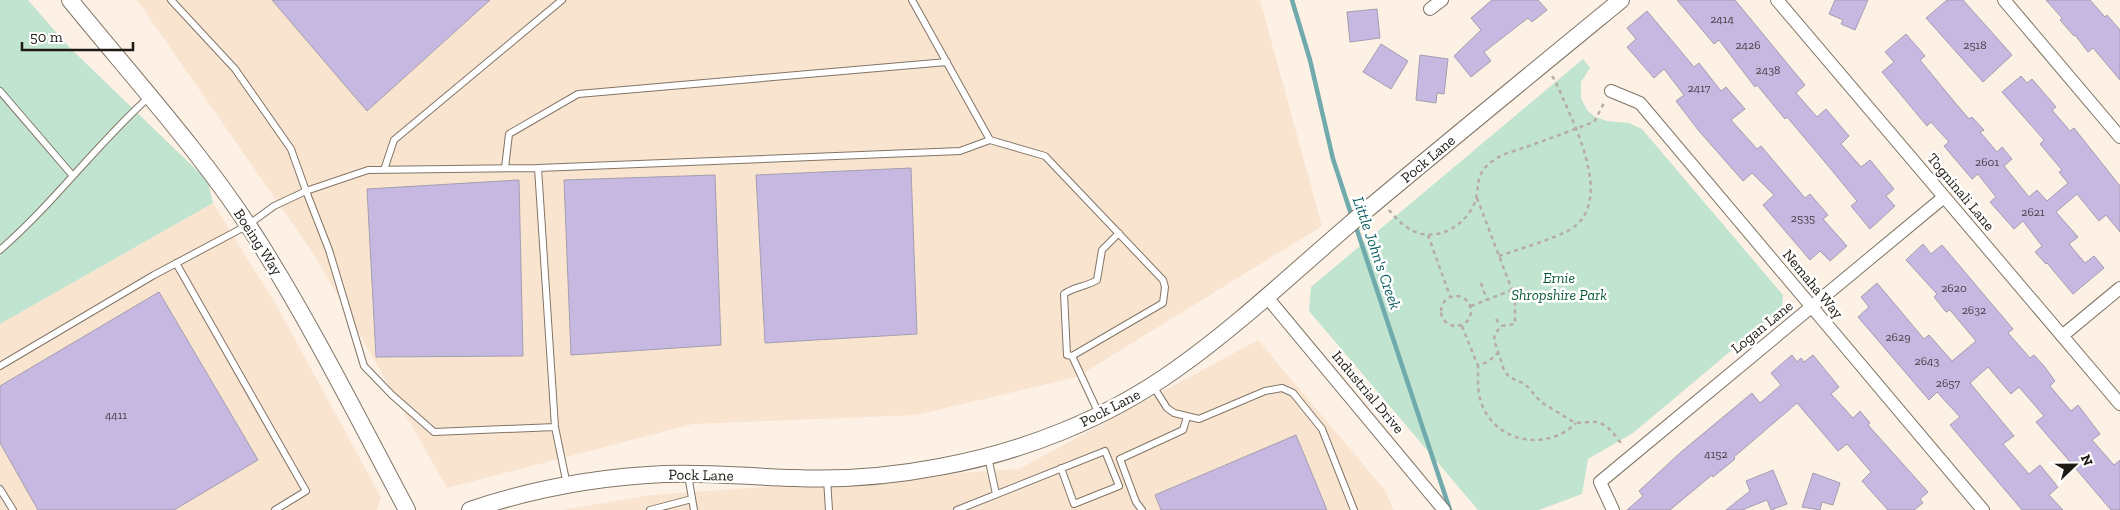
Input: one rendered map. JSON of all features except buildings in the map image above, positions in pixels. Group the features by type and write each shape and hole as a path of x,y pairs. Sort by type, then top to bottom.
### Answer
{"street":[{"name":"Boeing Way","path":"70,0 196,153 248,225 292,296 407,510"},
{"path":"1430,9 1442,0"},
{"name":"Pock Lane","path":"470,510 519,495 615,478 688,474 827,478 889,474 941,467 988,456 1064,430 1100,414 1152,385 1211,344 1334,238 1620,0"},
{"name":"Togninali Lane","path":"1778,0 2120,404"},
{"path":"2004,0 2120,137"},
{"name":"Nemaha Way","path":"1611,91 1640,103 1983,510"},
{"name":"Logan Lane","path":"1613,510 1600,482 1944,197"},
{"path":"2062,336 2120,288"},
{"name":"Industrial Drive","path":"1266,296 1444,510"}],"lane":[{"path":"171,0 235,69 291,149 329,250 364,366 434,432 555,427"},
{"path":"384,170 394,140 562,0"},
{"path":"912,0 990,140"},
{"path":"505,168 509,134 578,94 947,62"},
{"path":"0,91 73,176"},
{"path":"0,250 30,224 124,120 149,97"},
{"path":"0,366 176,263 248,225 274,206 306,191 368,170 538,168 960,151 990,140 1045,156 1163,280 1165,287 1163,303 1072,356"},
{"path":"538,168 555,427 567,485"},
{"path":"1100,414 1072,356 1068,355 1066,351 1064,294 1073,287 1089,285 1097,280 1102,250 1118,233"},
{"path":"176,263 306,491 274,510"},
{"path":"1152,385 1167,408 1174,413 1198,419 1265,391 1282,388 1293,393 1322,429 1354,510"},
{"path":"1142,510 1136,502 1120,459 1183,430 1187,417"},
{"path":"957,510 1061,468 1105,451 1119,486 1074,504 1061,468"},
{"path":"988,456 996,494"},
{"path":"688,474 694,510"},
{"path":"827,478 829,510"},
{"path":"0,489 13,510"},
{"path":"650,510 692,499"}],"path":[{"path":"1499,256 1572,228 1585,214 1592,197 1591,175 1575,129 1555,80 1542,65"},
{"path":"1611,91 1594,122 1498,157 1482,170 1477,184 1477,197 1515,301 1515,324 1501,326 1494,340 1504,370 1509,377 1525,384 1541,402 1576,423 1597,422 1608,428 1631,456"},
{"path":"1376,203 1409,229 1428,235 1447,233 1464,220 1472,210 1477,197"},
{"path":"1428,235 1450,296"},
{"path":"1481,283 1487,300"},
{"path":"1471,306 1512,290"},
{"path":"1450,296 1459,296 1466,299 1471,306 1471,314 1468,321 1462,326 1446,323 1442,317 1441,309 1444,301 1450,296"},
{"path":"1496,319 1501,326"},
{"path":"1462,326 1478,366 1479,392 1482,406 1491,420 1506,433 1533,442 1555,438 1569,431 1576,423"},
{"path":"1478,366 1489,361 1499,352"}],"shaded area":[{"path":"137,0 1260,0 1322,226 1077,377 916,415 693,424 447,488 315,256"},
{"path":"213,203 278,308 381,497 377,510 0,510 0,324"},
{"path":"1258,340 1384,489 1394,510 562,510 651,495 1019,469"}],"green space":[{"path":"0,0 28,0 69,47 208,181 213,203 0,324"},
{"name":"Ernie Shropshire Park","path":"1583,59 1590,68 1581,82 1581,98 1587,110 1595,117 1607,121 1629,123 1642,129 1783,295 1782,308 1633,433 1588,459 1582,494 1539,510 1478,510 1309,311 1311,287"}],"waterway":[{"name":"Little John's Creek","path":"1292,0 1310,60 1333,159 1352,217"},
{"name":"Little John's Creek","path":"1355,224 1450,510"}]}
